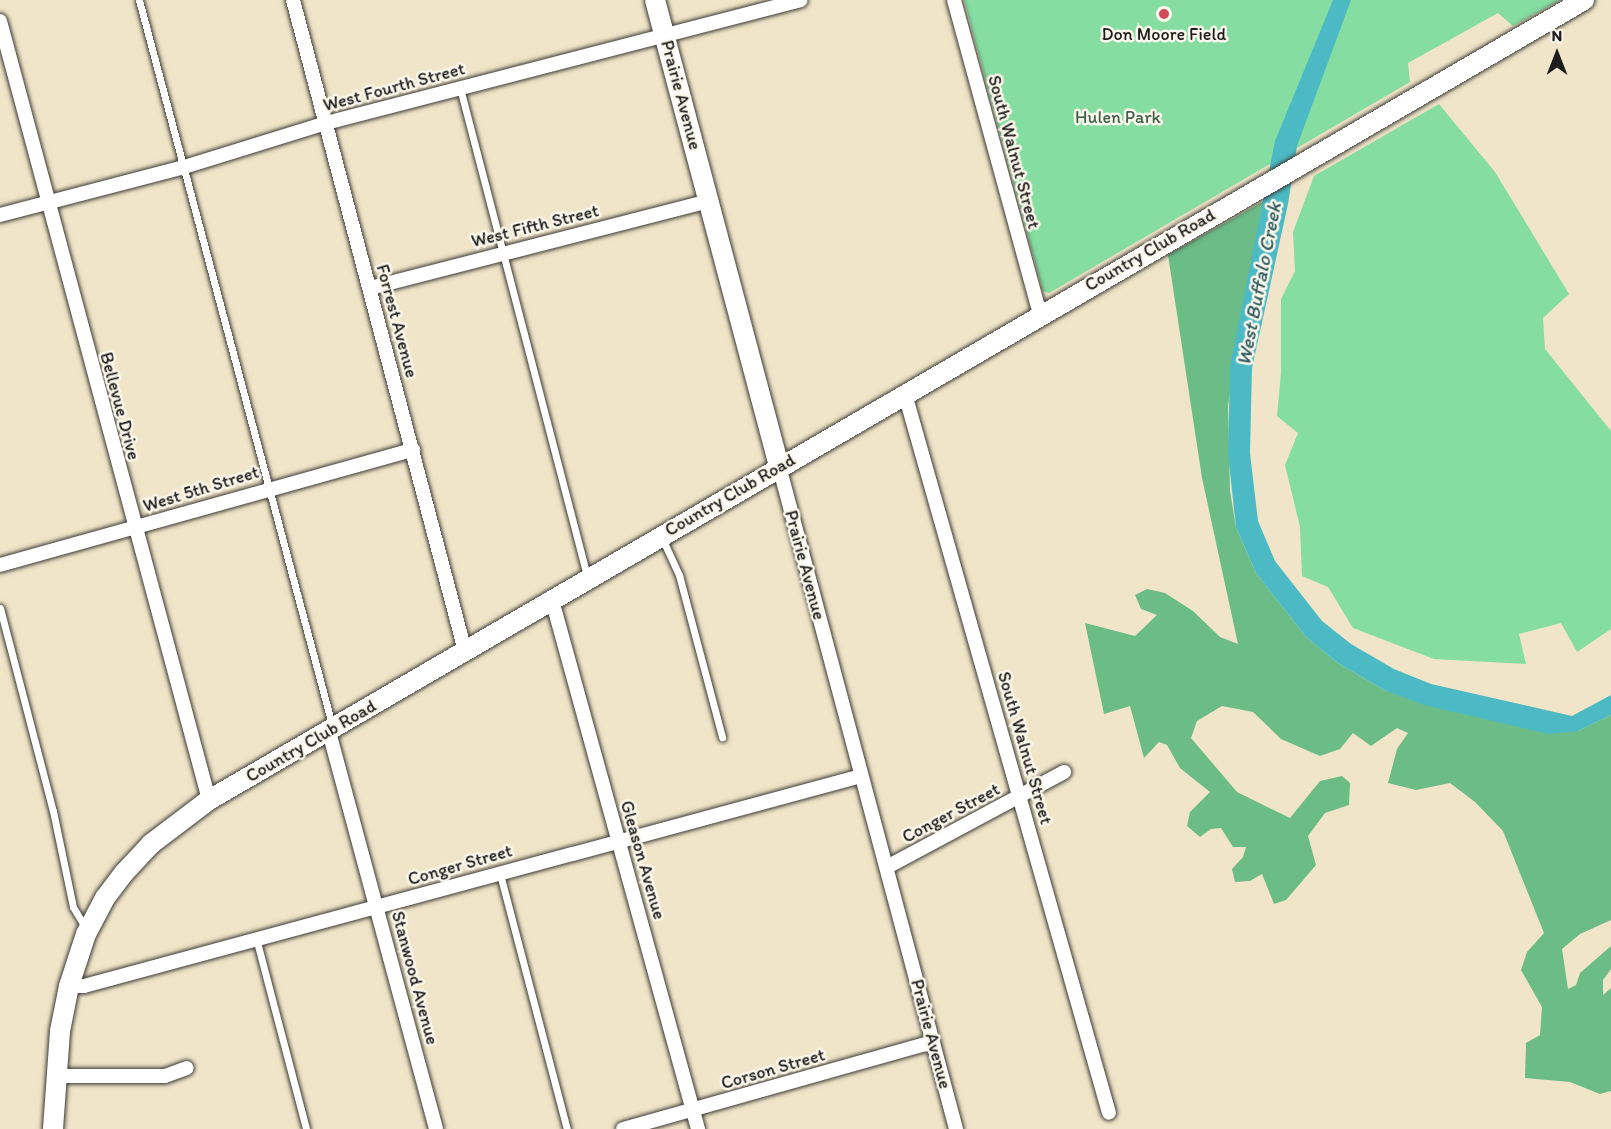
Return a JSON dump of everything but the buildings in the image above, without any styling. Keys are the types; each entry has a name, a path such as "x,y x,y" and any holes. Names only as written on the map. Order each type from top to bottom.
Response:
{"main road":[{"name":"Prairie Avenue","path":"655,0 779,466"},
{"name":"Country Club Road","path":"53,1129 55,1076 69,986 87,931 105,898 151,844 209,800 331,731 1040,314 1584,0"}],"street":[{"name":"Forrest Avenue","path":"293,0 465,651"},
{"name":"West Fourth Street","path":"0,215 184,167 326,123 800,0"},
{"name":"South Walnut Street","path":"954,0 1040,314"},
{"name":"Bellevue Drive","path":"0,21 209,800"},
{"name":"West Fifth Street","path":"370,288 710,201"},
{"name":"South Walnut Street","path":"904,394 1020,796 1108,1113"},
{"name":"West 5th Street","path":"0,565 269,487 412,450"},
{"name":"Prairie Avenue","path":"779,466 956,1129"},
{"name":"Gleason Avenue","path":"552,600 698,1129"},
{"name":"Stanwood Avenue","path":"331,731 436,1129"},
{"name":"Conger Street","path":"887,867 1064,772"},
{"name":"Conger Street","path":"69,986 84,986 377,907 500,871 619,842 861,776"},
{"name":"Corson Street","path":"623,1129 694,1111 933,1042"},
{"path":"55,1076 165,1076 187,1068"}],"lane":[{"path":"139,0 269,487 331,731"},
{"path":"460,88 587,579"},
{"path":"660,536 679,575 722,737"},
{"path":"0,608 58,834 73,907 87,931"},
{"path":"500,871 567,1129"},
{"path":"256,938 306,1129"}],"green space":[{"name":"Hulen Park","path":"964,0 1560,0 1513,26 1498,13 1408,63 1410,82 1049,293 1043,291"},
{"path":"1439,104 1495,172 1569,294 1543,318 1545,349 1611,431 1611,629 1577,652 1561,623 1519,634 1526,664 1434,659 1353,628 1328,587 1302,576 1300,527 1285,465 1298,433 1277,416 1281,373 1281,299 1295,271 1293,232 1314,176"},
{"path":"1266,200 1241,312 1228,406 1230,491 1236,527 1256,573 1306,637 1338,663 1384,690 1465,714 1578,731 1611,715 1611,920 1580,934 1562,949 1568,989 1576,985 1580,973 1611,946 1611,969 1603,980 1603,995 1611,988 1611,1091 1600,1094 1570,1082 1525,1078 1526,1043 1540,1035 1542,1007 1521,970 1527,952 1544,933 1503,831 1475,802 1450,783 1416,790 1388,783 1397,749 1408,733 1397,728 1371,746 1353,733 1340,749 1320,756 1281,739 1253,712 1222,706 1197,721 1191,738 1237,792 1290,818 1320,781 1342,776 1350,783 1349,805 1325,813 1308,836 1316,865 1286,900 1274,904 1262,874 1250,881 1235,882 1232,869 1243,857 1246,847 1233,847 1221,828 1211,829 1200,837 1187,826 1190,812 1210,792 1180,768 1167,745 1159,742 1144,758 1130,706 1104,714 1085,623 1135,636 1157,615 1141,609 1135,595 1147,589 1165,593 1193,611 1220,637 1238,644 1202,478 1168,255"}],"water":[{"name":"West Buffalo Creek","path":"1333,0 1351,0 1297,146 1288,204 1252,368 1250,453 1258,521 1275,561 1322,621 1351,644 1394,669 1431,684 1572,716 1611,695 1611,715 1578,731 1549,734 1424,705 1384,690 1338,663 1306,637 1256,573 1236,527 1228,454 1230,366 1275,141"}],"place":[{"name":"Don Moore Field","path":"1164,14"}]}
